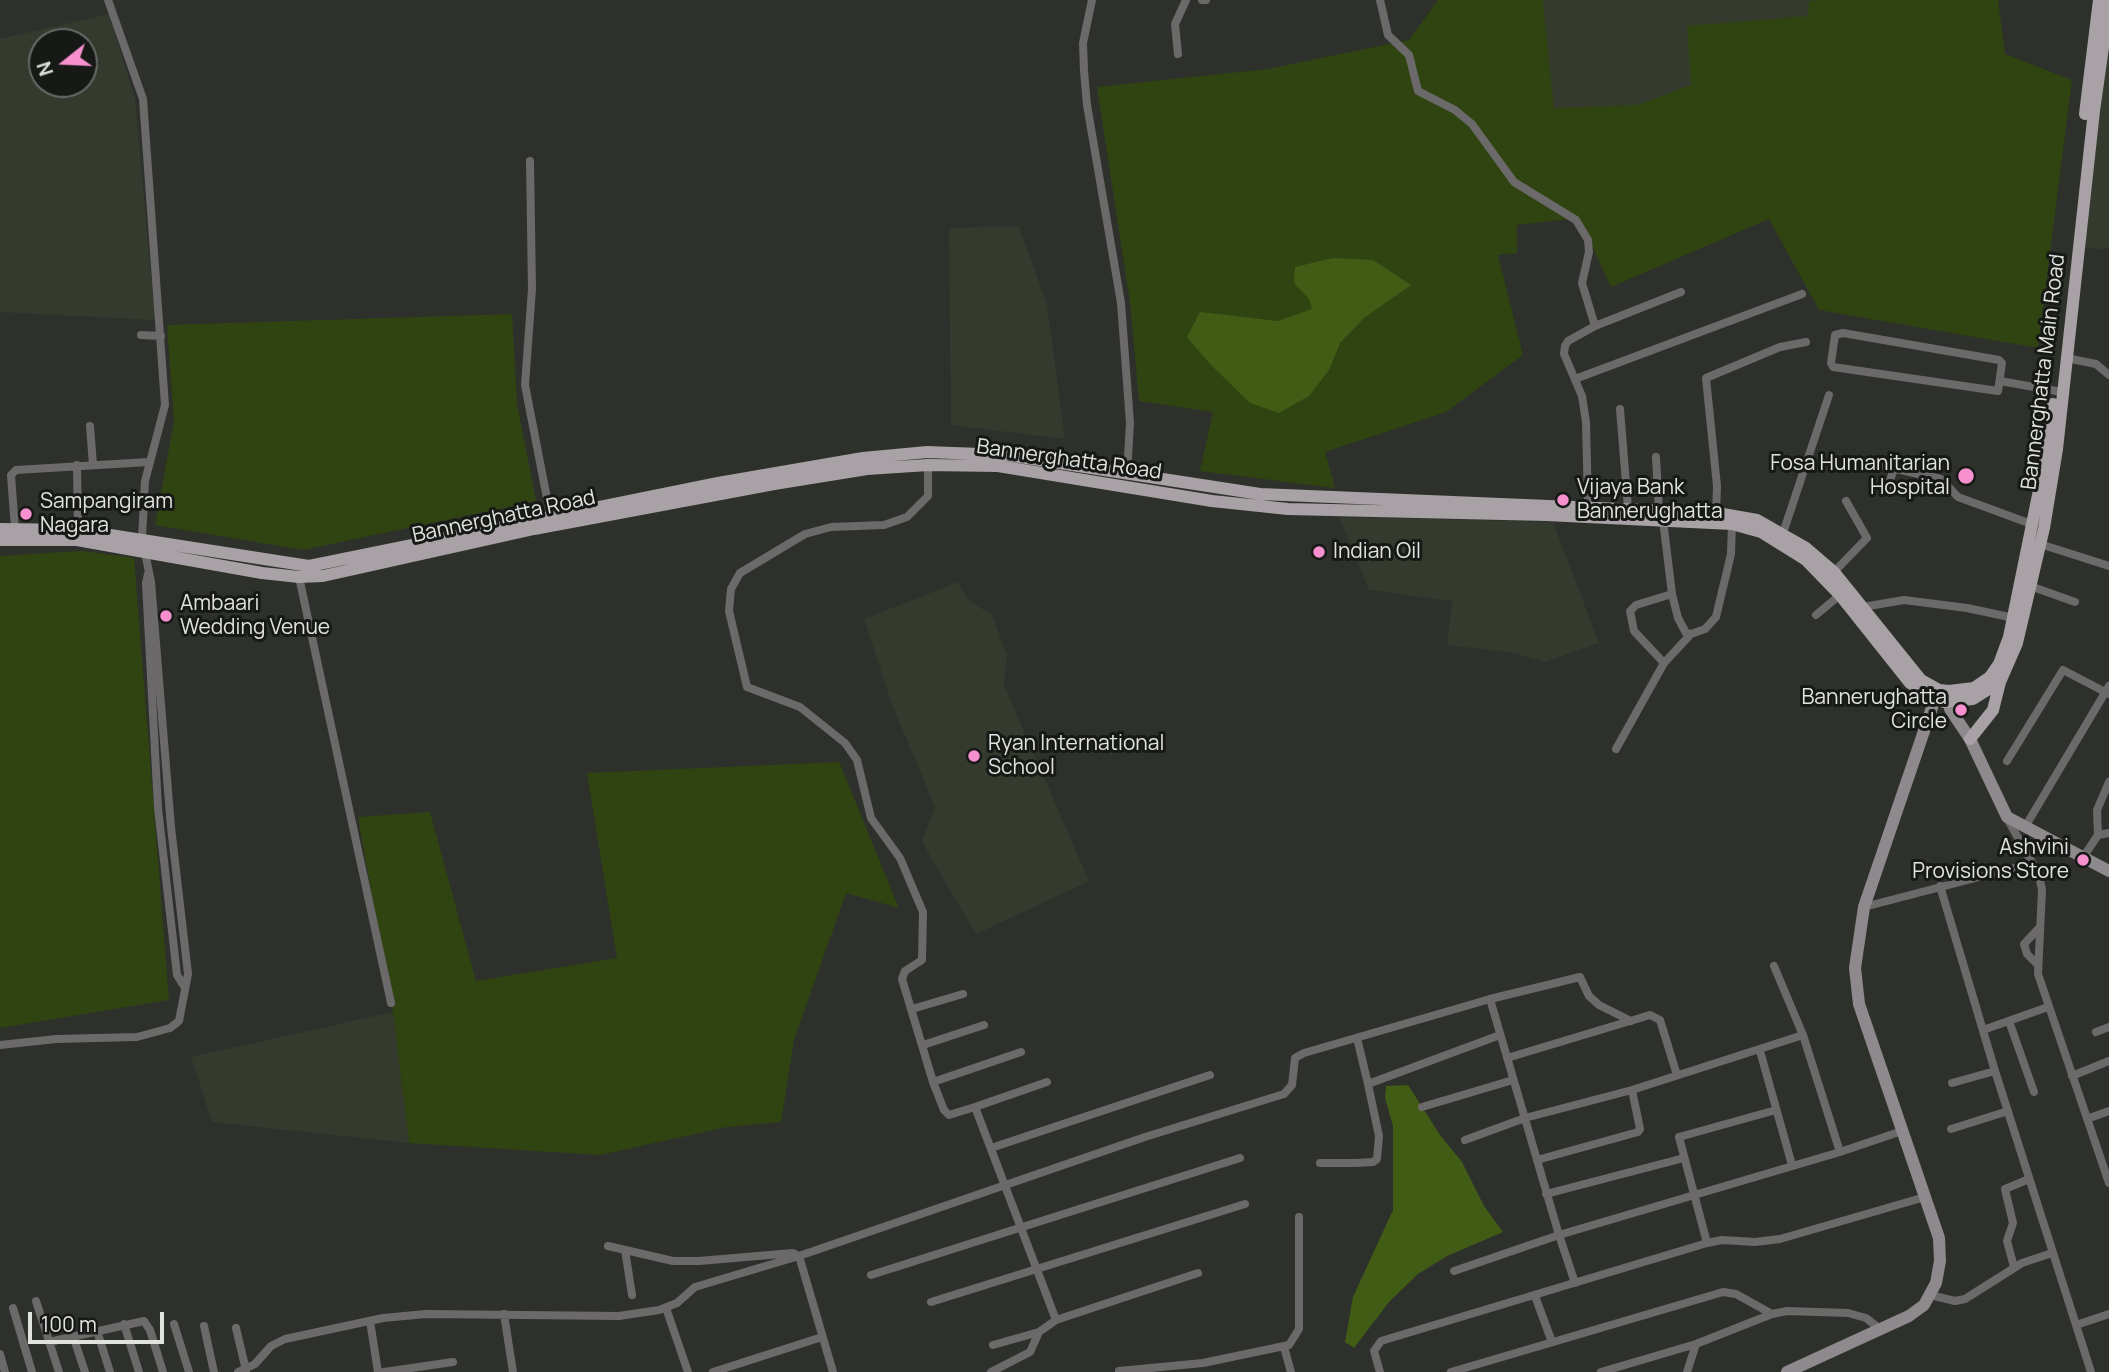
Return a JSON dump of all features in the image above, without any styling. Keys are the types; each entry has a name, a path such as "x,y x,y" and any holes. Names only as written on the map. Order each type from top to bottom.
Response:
{"main road":[{"name":"Bannerghatta Main Road","path":"1943,696 1973,688 1990,677 1999,664 2038,526 2058,391 2099,0"},
{"name":"Bannerghatta Main Road","path":"2058,391 2066,358 2109,5"},
{"name":"Bannerghatta Road","path":"0,529 77,540 143,544 309,566 852,460 927,452 1007,455 1259,494 1420,505 1757,520 1783,533 1834,572 1921,680 1943,696"},
{"name":"Bannerghatta Road","path":"0,540 20,532 78,530 299,578 343,572 551,520 867,469 928,464 998,466 1212,501 1288,509 1420,505 1588,506 1628,508 1661,515"},
{"name":"Bannerghatta Road","path":"1716,518 1761,533 1806,560 1840,595 1910,683 1943,696"},
{"name":"Bannerghatta Main Road","path":"1970,739 1993,710 2000,682 2017,643 2040,544 2038,526"},
{"path":"1943,696 1973,699 2000,682"},
{"path":"1943,696 1970,739 2007,817 2109,871"},
{"path":"1787,1372 1909,1316 1930,1295 1940,1261 1939,1238 1859,1004 1855,968 1864,906 1943,696"}],"street":[{"path":"0,1045 154,1033 179,1021 184,986 177,975 158,808 146,583 148,574 143,544 148,462 165,405 143,99 108,0"},
{"path":"1092,0 1083,43 1084,71 1087,105 1121,303 1130,423 1127,474"},
{"path":"1178,54 1175,24 1186,0"},
{"path":"1380,0 1388,35 1409,55 1418,91 1455,110 1472,124 1514,182 1576,220 1588,240 1589,252 1582,283 1595,326"},
{"path":"530,161 532,289 525,386 551,520"},
{"path":"1588,506 1588,439 1582,396 1564,354 1565,346 1568,341 1595,326 1681,292"},
{"path":"1576,379 1802,294"},
{"path":"1843,333 1999,360 2002,363 2000,380 1995,393 1833,367 1831,363 1835,335 1843,333"},
{"path":"141,335 161,336"},
{"path":"1716,518 1717,486 1706,378 1780,347 1807,342"},
{"path":"2066,358 2096,364 2109,374"},
{"path":"2000,380 2058,391"},
{"path":"1783,533 1829,395"},
{"path":"1620,409 1628,508"},
{"path":"90,426 93,465"},
{"path":"1656,457 1672,594 1678,618 1686,633 1690,634"},
{"path":"20,532 13,472 77,465 148,462"},
{"path":"928,464 928,496 907,517 884,525 831,527 810,531 748,566 735,580 729,600 731,624 747,687 800,707 845,743 857,760 871,818 900,858 923,912 922,960 902,975 933,1082 944,1110 949,1115 1047,1082"},
{"path":"77,465 78,530"},
{"path":"1878,465 1941,480 1958,496 2038,526"},
{"path":"1888,487 1894,468"},
{"path":"1834,572 1867,538 1846,501"},
{"path":"1616,748 1664,663 1690,634 1705,629 1716,617 1731,554 1732,524"},
{"path":"2040,544 2109,566"},
{"path":"299,578 391,1003"},
{"path":"2030,586 2075,602"},
{"path":"1664,663 1634,631 1630,611 1636,605 1672,594"},
{"path":"1816,615 1840,595"},
{"path":"1863,607 1904,600 1967,608 2014,618"},
{"path":"2007,761 2063,670 2108,691 2025,827"},
{"path":"2084,856 2098,835 2097,810 2109,782"},
{"path":"2007,817 2033,863 2042,890 2036,963 2048,1007 2109,1184"},
{"path":"2098,835 2109,833"},
{"path":"1864,906 2033,863"},
{"path":"1940,886 1995,1071 2091,1372"},
{"path":"2036,963 2027,954 2024,944 2040,927"},
{"path":"1774,966 1803,1035 1840,1152"},
{"path":"236,1328 242,1371 255,1364 271,1346 285,1339 370,1321 426,1314 619,1316 666,1308 695,1287 799,1256 1284,1094 1292,1085 1295,1058 1357,1038 1490,999 1580,977 1589,996 1599,1005 1631,1021"},
{"path":"912,1009 963,994"},
{"path":"1490,999 1546,1194 1575,1283"},
{"path":"1983,1030 2048,1007"},
{"path":"1507,1058 1650,1015 1660,1020 1677,1075"},
{"path":"2009,1021 2035,1092"},
{"path":"923,1045 984,1025"},
{"path":"2095,1032 2109,1027"},
{"path":"1368,1084 1500,1035"},
{"path":"1465,1140 1525,1118 1632,1090 1803,1035"},
{"path":"1320,1163 1373,1162 1377,1158 1379,1136 1357,1038"},
{"path":"1760,1051 1792,1165"},
{"path":"933,1082 1021,1052"},
{"path":"2072,1076 2109,1061"},
{"path":"1952,1083 1995,1071"},
{"path":"991,1148 1210,1075"},
{"path":"1422,1107 1513,1080"},
{"path":"1537,1160 1638,1132 1640,1129 1632,1090"},
{"path":"975,1107 1056,1320"},
{"path":"1707,1243 1678,1139 1681,1135 1776,1110"},
{"path":"1951,1129 2008,1111"},
{"path":"2087,1119 2109,1111"},
{"path":"1454,1271 1559,1235 1840,1152 1902,1131"},
{"path":"871,1275 1240,1158"},
{"path":"1546,1194 1684,1158"},
{"path":"2014,1268 2007,1241 2013,1223 2005,1189 2029,1179"},
{"path":"1380,1372 1374,1351 1381,1341 1707,1243 1722,1240 1768,1242 1925,1197"},
{"path":"930,1302 1245,1204"},
{"path":"1119,1371 1203,1363 1284,1347 1296,1337 1299,1329 1298,1217"},
{"path":"608,1246 650,1258 686,1261 789,1251 799,1256 832,1372"},
{"path":"625,1250 632,1295"},
{"path":"1930,1295 1955,1301 1965,1299 2014,1268 2052,1253"},
{"path":"993,1345 1039,1332 1056,1320 1198,1273"},
{"path":"1451,1372 1723,1292 1736,1294 1772,1314"},
{"path":"1535,1296 1552,1342"},
{"path":"36,1301 59,1372"},
{"path":"13,1308 32,1372"},
{"path":"666,1308 688,1372"},
{"path":"1601,1372 1696,1344 1772,1314 1808,1310 1849,1314 1866,1318 1880,1329"},
{"path":"504,1314 513,1372"},
{"path":"2076,1325 2109,1314"},
{"path":"370,1321 378,1372"},
{"path":"49,1342 124,1324 147,1322 163,1372"},
{"path":"124,1324 139,1372"},
{"path":"174,1324 188,1372"},
{"path":"204,1326 214,1372"},
{"path":"97,1331 110,1372"},
{"path":"991,1372 1030,1352 1039,1332"},
{"path":"73,1336 85,1372"},
{"path":"713,1372 822,1337"},
{"path":"1687,1372 1696,1344"},
{"path":"1284,1347 1292,1372"},
{"path":"0,1354 5,1372"},
{"path":"384,1372 436,1368 453,1362"}],"shaded area":[{"path":"1438,0 1543,0 1554,108 1637,105 1691,85 1687,26 1808,16 1809,1 1818,0 1998,0 2005,54 2072,80 2038,348 1819,310 1769,219 1611,287 1579,218 1517,225 1517,253 1498,255 1523,355 1446,412 1325,452 1335,488 1200,471 1213,412 1139,401 1130,302 1097,87 1268,69 1409,40"},
{"path":"1543,0 1818,0 1809,1 1808,16 1687,26 1692,85 1637,105 1554,108"},
{"path":"109,14 135,99 155,320 0,312 0,39 28,33 28,98 98,98 98,28 48,28"},
{"path":"2109,38 2109,248 2101,249 2083,247"},
{"path":"1019,226 1047,305 1065,439 951,425 949,228"},
{"path":"1333,258 1373,260 1411,285 1364,318 1340,343 1329,370 1309,396 1279,413 1250,403 1187,337 1200,312 1278,321 1312,309 1309,299 1294,283 1295,267"},
{"path":"512,314 517,404 536,501 303,550 155,525 174,421 167,325"},
{"path":"1339,517 1553,522 1599,643 1545,662 1514,653 1447,645 1452,601 1369,590"},
{"path":"82,551 134,558 169,1000 0,1028 0,556"},
{"name":"Ryan International School","path":"958,582 968,600 992,615 1007,655 1004,685 1089,881 976,934 922,842 935,807 892,704 864,619"},
{"path":"839,762 899,908 846,893 794,1040 781,1122 727,1127 600,1155 409,1143 393,1012 358,817 430,812 476,981 617,958 587,773"},
{"path":"393,1012 409,1143 212,1122 191,1057"},
{"path":"1408,1085 1440,1135 1462,1162 1484,1206 1503,1232 1447,1256 1418,1274 1389,1302 1354,1348 1345,1342 1353,1297 1393,1210 1393,1126 1385,1098 1386,1086"}],"place":[{"name":"Fosa Humanitarian Hospital","path":"1966,476"},
{"name":"Vijaya Bank Bannerughatta","path":"1563,500"},
{"name":"Sampangiram Nagara","path":"26,514"},
{"name":"Indian Oil","path":"1319,552"},
{"name":"Ambaari Wedding Venue","path":"166,616"},
{"name":"Bannerughatta Circle","path":"1961,710"},
{"name":"Ryan International School","path":"974,756"},
{"name":"Ashvini Provisions Store","path":"2083,860"}]}
